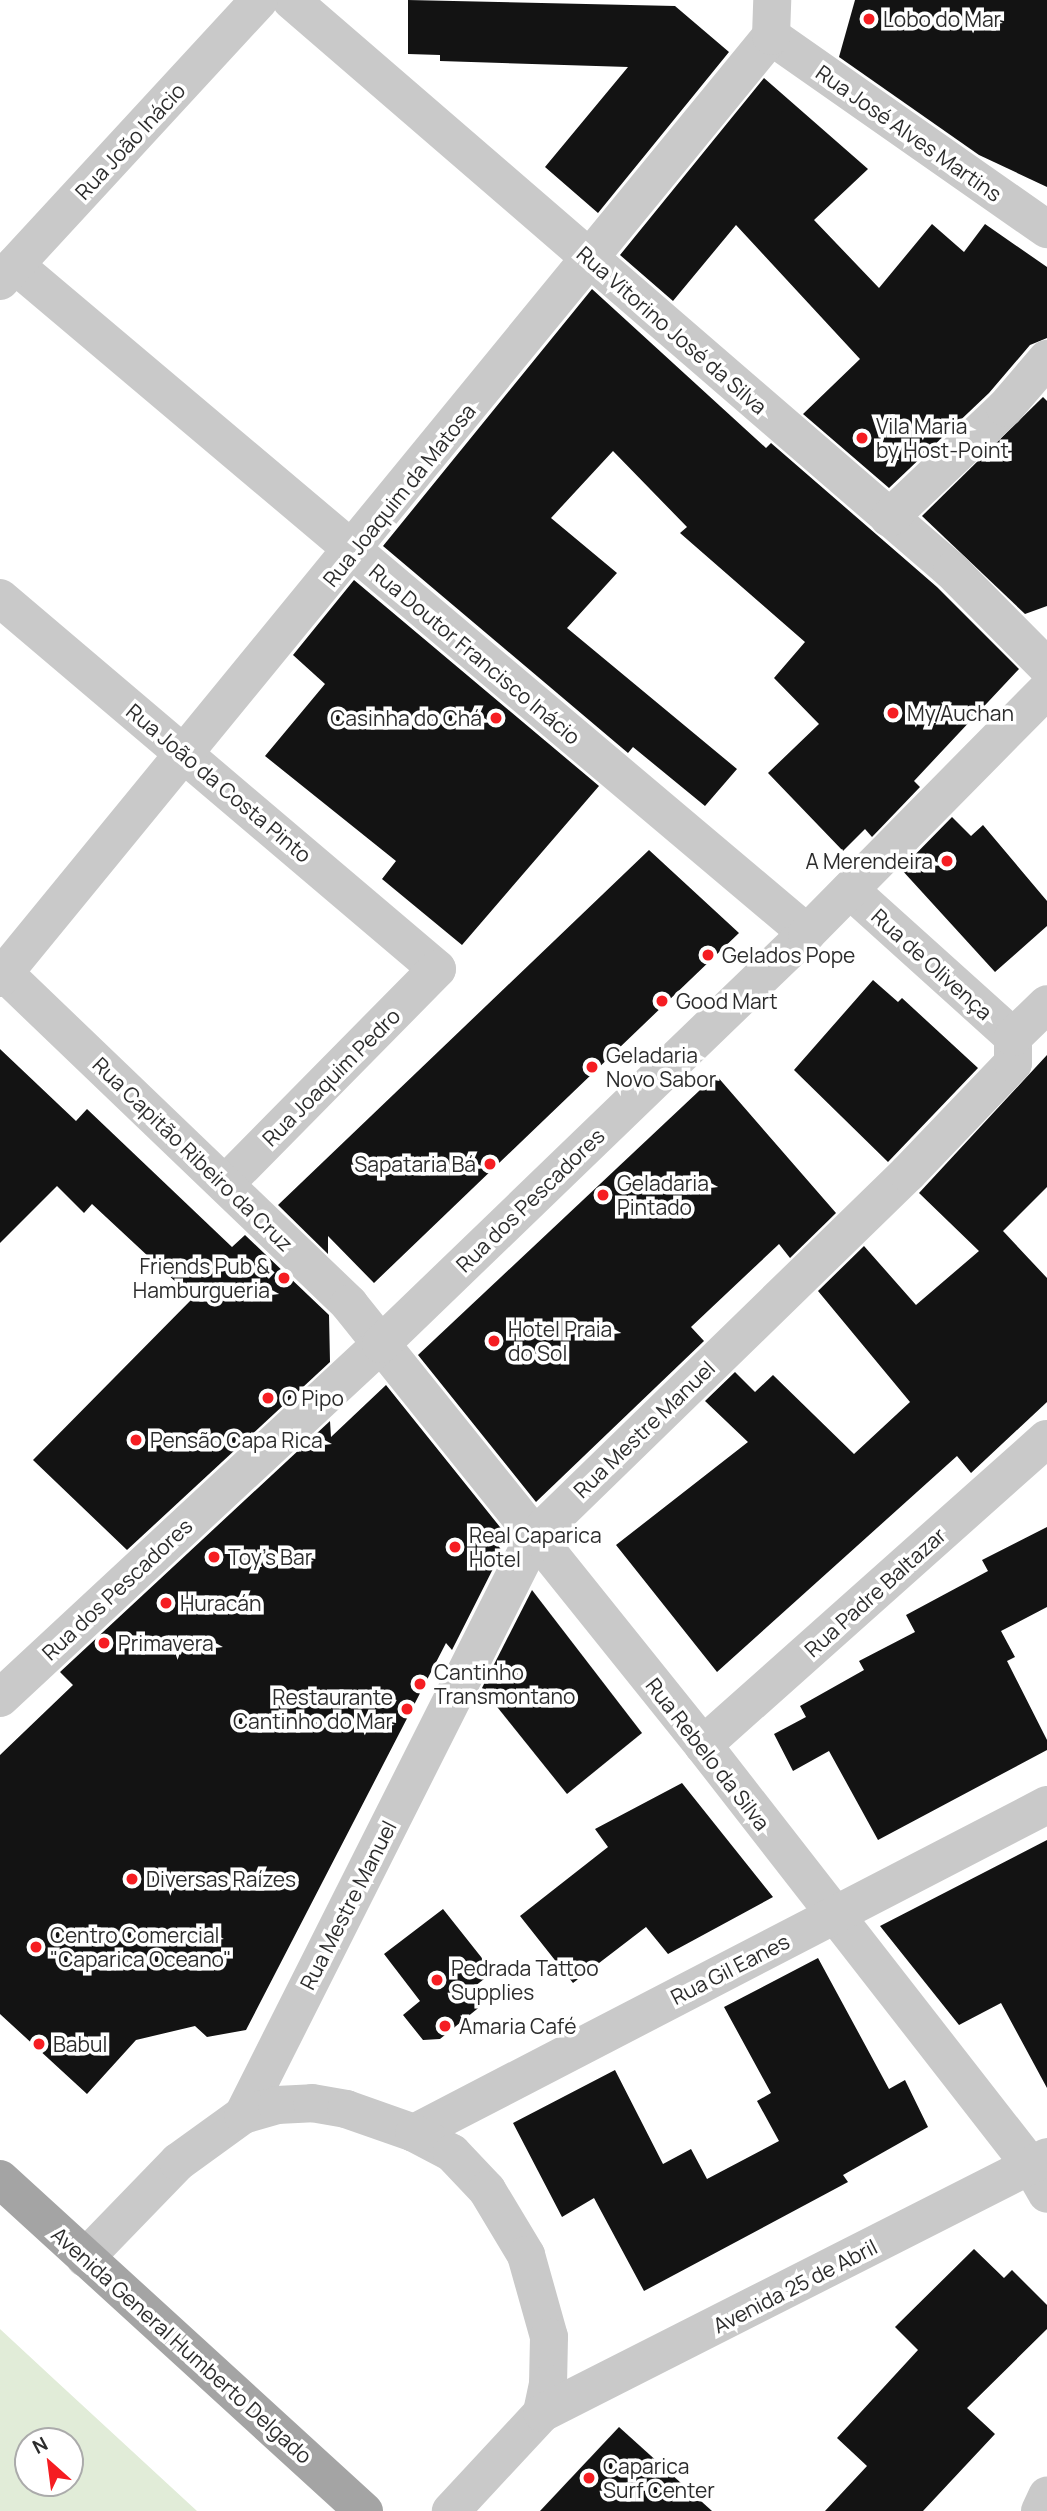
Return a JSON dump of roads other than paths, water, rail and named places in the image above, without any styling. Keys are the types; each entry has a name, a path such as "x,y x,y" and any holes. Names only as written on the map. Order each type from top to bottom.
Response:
{"main road":[{"name":"Avenida General Humberto Delgado","path":"0,2179 364,2511"}],"street":[{"name":"Rua João Inácio","path":"7,273 259,0"},
{"name":"Rua Vitorino José da Silva","path":"291,0 952,571 1047,667"},
{"name":"Rua Joaquim da Matosa","path":"1,973 186,755 590,260 772,18"},
{"name":"Rua José Alves Martins","path":"772,18 1047,229"},
{"name":"Rua Doutor Francisco Inácio","path":"7,273 353,552 807,933"},
{"path":"889,518 1005,408 1047,359"},
{"name":"Rua João da Costa Pinto","path":"0,598 437,969"},
{"name":"Rua dos Pescadores","path":"0,1698 381,1344 807,933 1047,690"},
{"name":"Rua de Olivença","path":"850,890 1013,1037"},
{"name":"Rua Joaquim Pedro","path":"225,1184 437,969"},
{"name":"Rua Capitão Ribeiro da Cruz","path":"1,973 349,1304 381,1344"},
{"path":"1013,1037 1047,1004"},
{"name":"Rua Mestre Manuel","path":"243,2115 534,1537 908,1173 1013,1063 1013,1037"},
{"name":"Rua Rebelo da Silva","path":"381,1344 1042,2173"},
{"name":"Rua Padre Baltazar","path":"703,1745 1047,1438"},
{"name":"Rua Gil Eanes","path":"414,2133 1047,1805"},
{"path":"85,2258 154,2183 243,2115 277,2105 312,2103 346,2109 414,2133 452,2153 487,2190 526,2255 549,2337 548,2384 542,2413 451,2511"},
{"name":"Avenida 25 de Abril","path":"542,2413 1042,2173"},
{"path":"549,2337 565,2358 588,2371 619,2375"},
{"path":"1040,2511 1047,2496"}],"place":[{"name":"Lobo do Mar","path":"869,19"},
{"name":"Vila Maria by Host-Point","path":"862,438"},
{"name":"My Auchan","path":"893,713"},
{"name":"Casinha do Chá","path":"496,718"},
{"name":"A Merendeira","path":"947,861"},
{"name":"Gelados Pope","path":"708,955"},
{"name":"Good Mart","path":"662,1001"},
{"name":"Geladaria Novo Sabor","path":"592,1067"},
{"name":"Sapataria Bá","path":"490,1164"},
{"name":"Geladaria Pintado","path":"603,1195"},
{"name":"Friends Pub & Hamburgueria","path":"284,1278"},
{"name":"Hotel Praia do Sol","path":"494,1341"},
{"name":"O Pipo","path":"268,1398"},
{"name":"Pensão Capa Rica","path":"136,1440"},
{"name":"Real Caparica Hotel","path":"455,1547"},
{"name":"Toy's Bar","path":"214,1557"},
{"name":"Huracán","path":"166,1603"},
{"name":"Primavera","path":"104,1643"},
{"name":"Cantinho Transmontano","path":"420,1684"},
{"name":"Restaurante Cantinho do Mar","path":"407,1709"},
{"name":"Diversas Raízes","path":"132,1879"},
{"name":"Centro Comercial \"Caparica Oceano\"","path":"36,1947"},
{"name":"Pedrada Tattoo Supplies","path":"437,1980"},
{"name":"Amaria Café","path":"445,2026"},
{"name":"Babul","path":"39,2044"},
{"name":"Caparica Surf Center","path":"589,2478"}]}
